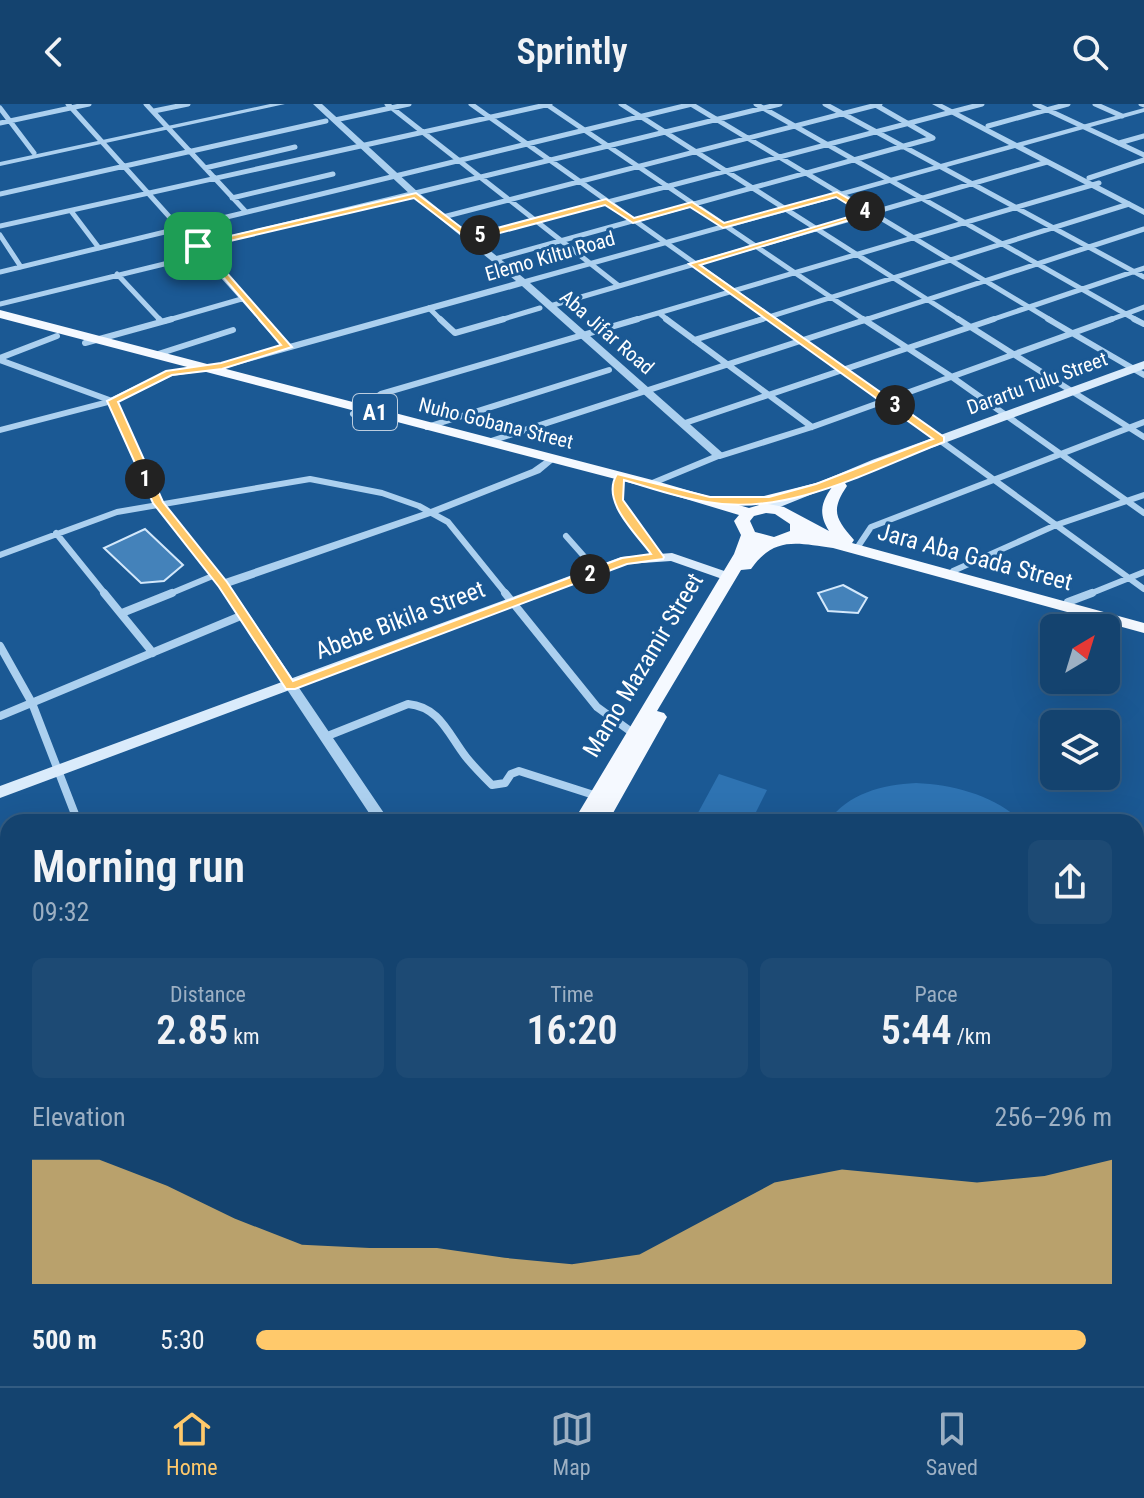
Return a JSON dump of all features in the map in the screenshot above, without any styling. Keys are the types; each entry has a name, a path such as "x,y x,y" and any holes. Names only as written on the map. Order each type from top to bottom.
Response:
{"main road":[{"name":"Nuho Gobana Street","path":"0,314 90,341 710,505"},
{"name":"Nuho Gobana Street","path":"0,320 57,336 155,355 193,368"},
{"name":"Darartu Tulu Street","path":"794,525 814,496 945,443 1142,371"},
{"name":"Nuho Gobana Street","path":"357,411 488,442 550,461"},
{"name":"Darartu Tulu Street","path":"765,508 945,443"},
{"name":"Nuho Gobana Street","path":"619,480 651,484 710,505 747,523 769,542"},
{"path":"710,505 770,500 820,486"},
{"path":"840,486 830,499 827,511 836,531 854,543"},
{"path":"710,505 734,527 746,556 787,544 826,541"},
{"path":"747,523 765,508 794,525 769,542"},
{"name":"Mamo Mazamir Street","path":"746,556 747,523"},
{"name":"Jara Aba Gada Street","path":"794,525 951,574 1144,622"},
{"name":"Jara Aba Gada Street","path":"794,525 826,541 1144,628"},
{"name":"Mamo Mazamir Street","path":"589,814 604,798 746,556 769,542"},
{"name":"Abebe Bikila Street","path":"0,792 626,560 659,557 699,565 728,584"},
{"name":"Mamo Mazamir Street","path":"600,814 604,798"}],"street":[{"path":"0,123 89,104"},
{"path":"146,104 246,212"},
{"path":"154,111 188,104"},
{"path":"0,162 264,104"},
{"path":"168,126 281,104"},
{"name":"Aba Jifar Road","path":"306,104 362,147 413,196 518,283 716,457"},
{"name":"Aba Jifar Road","path":"317,104 330,121"},
{"path":"0,194 409,104"},
{"path":"471,104 888,400 1144,589"},
{"path":"0,226 548,104 754,247 952,377 1144,513"},
{"path":"621,104 1144,437"},
{"path":"0,272 691,104 1028,308 1142,371"},
{"path":"756,104 1144,324"},
{"path":"198,246 780,104"},
{"path":"825,104 1144,277"},
{"path":"443,217 876,104 933,138 495,259"},
{"path":"936,104 988,126 1047,162 1144,209"},
{"path":"470,238 908,123 951,108 982,104"},
{"path":"1035,104 1144,158"},
{"path":"988,126 1068,104"},
{"path":"1095,104 1122,116"},
{"path":"69,106 287,347"},
{"path":"390,106 619,286"},
{"name":"Elemo Kiltu Road","path":"0,430 112,401 163,376 193,368 222,366 1084,127 1143,106"},
{"path":"0,108 34,153"},
{"path":"951,108 1144,209"},
{"path":"1118,143 1144,136"},
{"path":"0,162 100,141"},
{"path":"205,168 295,147"},
{"path":"357,411 381,394 1015,208 1093,182 1144,158"},
{"path":"429,308 455,333 1047,162"},
{"path":"232,198 333,174"},
{"name":"Aba Jifar Road","path":"413,196 470,238 518,283"},
{"path":"694,340 1129,204"},
{"path":"71,211 99,248"},
{"path":"488,442 1144,229"},
{"path":"0,235 21,267"},
{"path":"0,304 205,254"},
{"path":"685,423 1144,268"},
{"path":"117,274 161,321"},
{"path":"90,341 245,298"},
{"path":"651,484 716,457 812,427 1144,307"},
{"path":"659,313 812,427"},
{"path":"155,355 233,330"},
{"path":"0,359 57,336"},
{"name":"Aba Jifar Road","path":"579,337 609,370 685,423 716,457"},
{"path":"0,359 112,401 158,503 219,580 378,814"},
{"path":"427,427 609,370"},
{"path":"854,543 871,527 1144,422"},
{"path":"122,613 432,512 550,461"},
{"path":"0,555 117,512 310,479 335,480 432,512 454,529 597,707 639,737"},
{"path":"619,480 618,500 659,557"},
{"path":"951,574 1056,525 1144,495"},
{"path":"56,533 153,653"},
{"path":"566,536 597,571"},
{"path":"1068,602 1144,572"},
{"path":"0,716 243,615"},
{"path":"0,646 32,703 75,814"},
{"path":"325,737 408,704 419,704 430,708 453,733 463,754 492,785 505,783 511,774 519,771 604,798"}],"shaded area":[{"path":"719,774 767,790 755,814 697,814"},
{"path":"916,783 945,786 986,798 1012,814 834,814 856,797 891,786"}],"building":[{"path":"145,529 183,565 164,581 141,583 104,548"},
{"path":"843,585 867,598 858,613 828,611 818,593"}],"route":[{"path":"837,194 869,213 694,264 941,440 820,486 770,500 710,500 621,476 617,483 618,500 659,557 626,560 290,686 223,584 158,503 112,401 170,373 222,366 287,347 198,246 416,195 470,238 606,202 633,221 692,205 723,226 837,194"}]}
